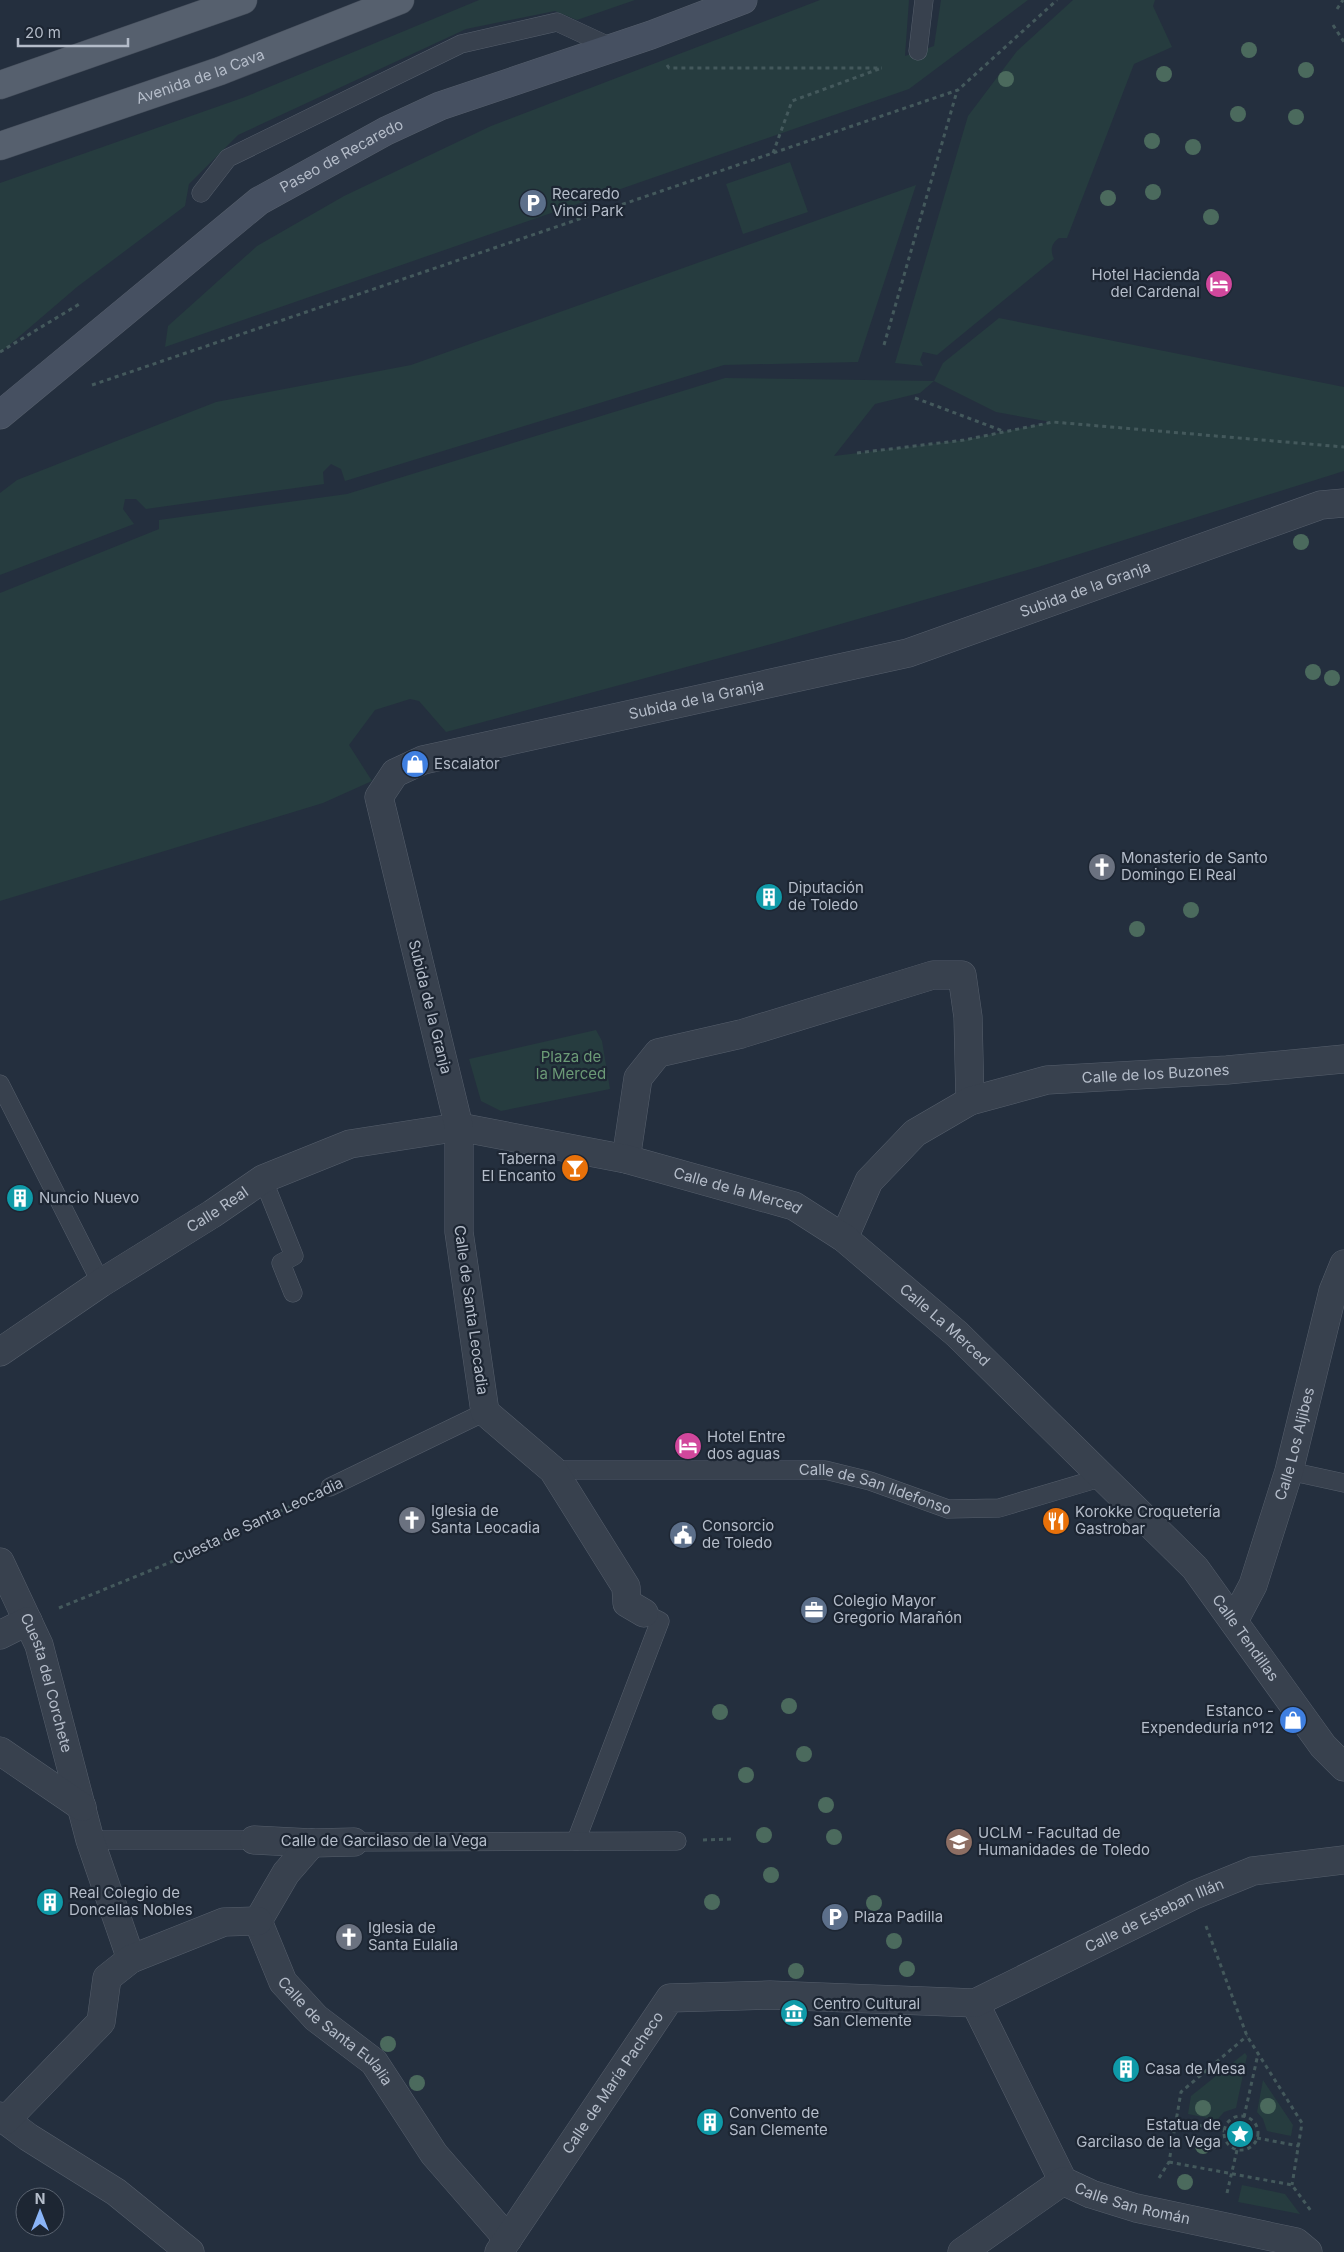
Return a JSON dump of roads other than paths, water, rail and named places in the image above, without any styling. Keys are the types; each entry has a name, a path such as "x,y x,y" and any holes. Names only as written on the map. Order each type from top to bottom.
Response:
{"main road":[{"path":"0,85 243,0"},
{"name":"Avenida de la Cava","path":"0,146 220,71 400,0"}],"street":[{"name":"Paseo de Recaredo","path":"0,415 259,201 386,131 440,106 651,35 743,0"},
{"name":"Subida de la Granja","path":"459,1127 379,797 395,773 423,760 908,653 1321,506 1344,503"},
{"path":"459,1127 626,1159 638,1078 658,1053 741,1034 933,975 962,975 968,1018 970,1102"},
{"name":"Calle de los Buzones","path":"844,1238 869,1180 916,1133 970,1102 1047,1080 1227,1070 1344,1058"},
{"name":"Calle Real","path":"0,1352 101,1283 212,1214 263,1179 350,1144 459,1127"},
{"name":"Calle de Santa Leocadia","path":"459,1127 459,1232 492,1419"},
{"name":"Calle de la Merced","path":"626,1159 794,1206 844,1238"},
{"name":"Calle La Merced","path":"844,1238 957,1334 1042,1420 1103,1477"},
{"name":"Calle Los Aljibes","path":"1234,1621 1253,1585 1289,1470 1333,1291 1344,1264"},
{"path":"492,1419 553,1470 626,1587 627,1603 644,1613"},
{"name":"Calle Tendillas","path":"1103,1477 1195,1568 1323,1746 1344,1767"},
{"name":"Cuesta del Corchete","path":"0,1562 39,1645 90,1840 131,1959"},
{"path":"0,1635 28,1621"},
{"path":"0,1751 82,1807"},
{"name":"Calle de Garcilaso de la Vega","path":"254,1840 312,1843 354,1842"},
{"path":"190,2252 116,2192 3,2118 101,2022 106,1978 131,1959 224,1922 258,1921 286,1873 312,1843"},
{"name":"Calle de Esteban Illán","path":"975,2003 1194,1895 1253,1871 1344,1860"},
{"name":"Calle de Santa Eulalia","path":"258,1921 283,1982 316,2018 374,2062 434,2154 503,2245"},
{"name":"Calle de María Pacheco","path":"503,2245 670,1998 770,1995 975,2003"},
{"name":"Calle San Román","path":"975,2003 1063,2181 1091,2194 1136,2208 1296,2242 1308,2252"},
{"path":"964,2251 1063,2181"}],"lane":[{"path":"918,51 924,0"},
{"path":"201,193 228,158 461,44 557,22 611,47"},
{"path":"0,1084 101,1283"},
{"path":"263,1179 294,1256 281,1263 293,1293"},
{"name":"Cuesta de Santa Leocadia","path":"330,1487 492,1419"},
{"name":"Calle de San Ildefonso","path":"553,1470 825,1470 870,1481 948,1509 999,1508 1103,1477"},
{"path":"1289,1470 1344,1483"},
{"path":"576,1842 660,1621 644,1613"},
{"name":"Calle de Garcilaso de la Vega","path":"90,1840 254,1840"},
{"name":"Calle de Garcilaso de la Vega","path":"354,1842 677,1841"}],"place":[{"name":"Recaredo Vinci Park","path":"533,203"},
{"name":"Hotel Hacienda del Cardenal","path":"1219,284"},
{"name":"Escalator","path":"415,764"},
{"name":"Monasterio de Santo Domingo El Real","path":"1102,867"},
{"name":"Diputación de Toledo","path":"769,897"},
{"name":"Taberna El Encanto","path":"575,1168"},
{"name":"Nuncio Nuevo","path":"20,1198"},
{"name":"Hotel Entre dos aguas","path":"688,1446"},
{"name":"Iglesia de Santa Leocadia","path":"412,1520"},
{"name":"Korokke Croquetería Gastrobar","path":"1056,1521"},
{"name":"Consorcio de Toledo","path":"683,1535"},
{"name":"Colegio Mayor Gregorio Marañón","path":"814,1610"},
{"name":"Estanco - Expendeduría nº12","path":"1293,1720"},
{"name":"UCLM - Facultad de Humanidades de Toledo","path":"959,1842"},
{"name":"Real Colegio de Doncellas Nobles","path":"50,1902"},
{"name":"Plaza Padilla","path":"835,1917"},
{"name":"Iglesia de Santa Eulalia","path":"349,1937"},
{"name":"Centro Cultural San Clemente","path":"794,2013"},
{"name":"Casa de Mesa","path":"1126,2069"},
{"name":"Convento de San Clemente","path":"710,2122"},
{"name":"Estatua de Garcilaso de la Vega","path":"1240,2134"}],"park label":[{"name":"Plaza de la Merced","path":"571,1066"}]}
